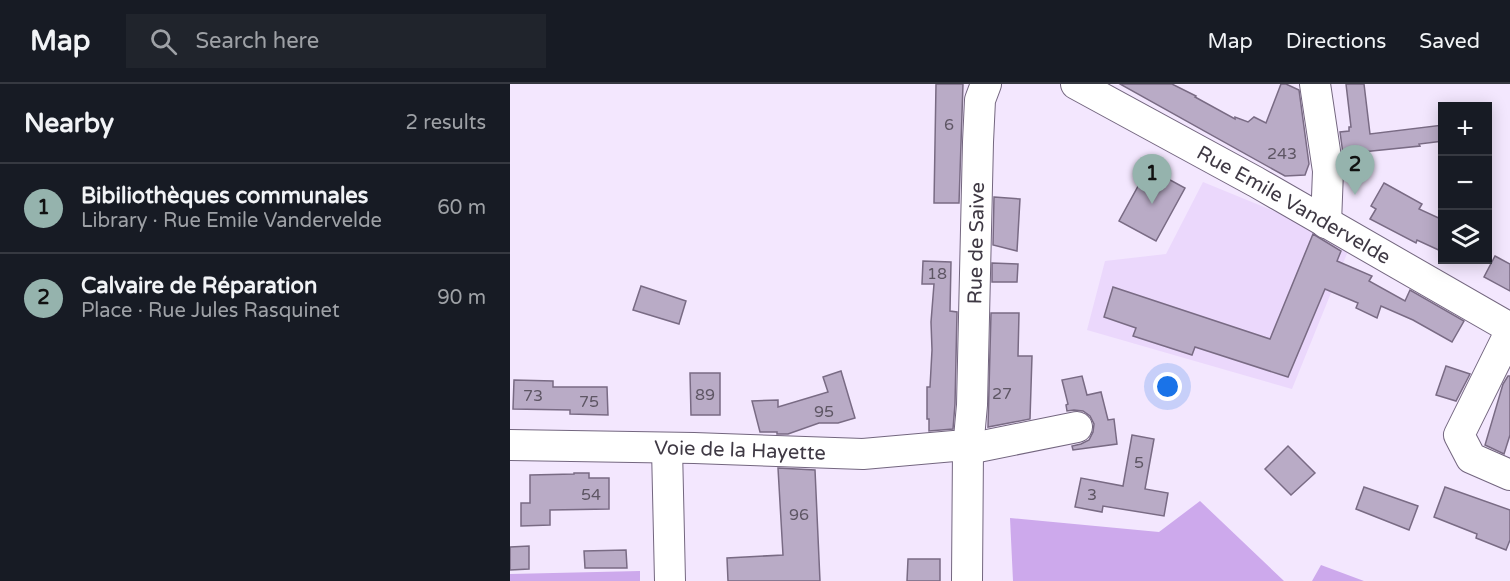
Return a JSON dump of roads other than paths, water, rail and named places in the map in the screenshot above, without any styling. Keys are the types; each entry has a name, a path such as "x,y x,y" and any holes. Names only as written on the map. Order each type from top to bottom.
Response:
{"street":[{"name":"Rue de Saive","path":"967,581 968,448 972,405 980,100 986,84"},
{"name":"Rue Emile Vandervelde","path":"1076,84 1256,183 1510,330"},
{"path":"1315,84 1328,171 1326,223"},
{"path":"1510,330 1460,435 1471,458 1510,475"},
{"name":"Voie de la Hayette","path":"510,445 863,454 954,446 968,448 1077,427"},
{"path":"667,448 670,581"}],"place":[{"name":"Calvaire de Réparation","path":"1355,195"},
{"name":"Bibiliothèques communales","path":"1152,204"}]}
